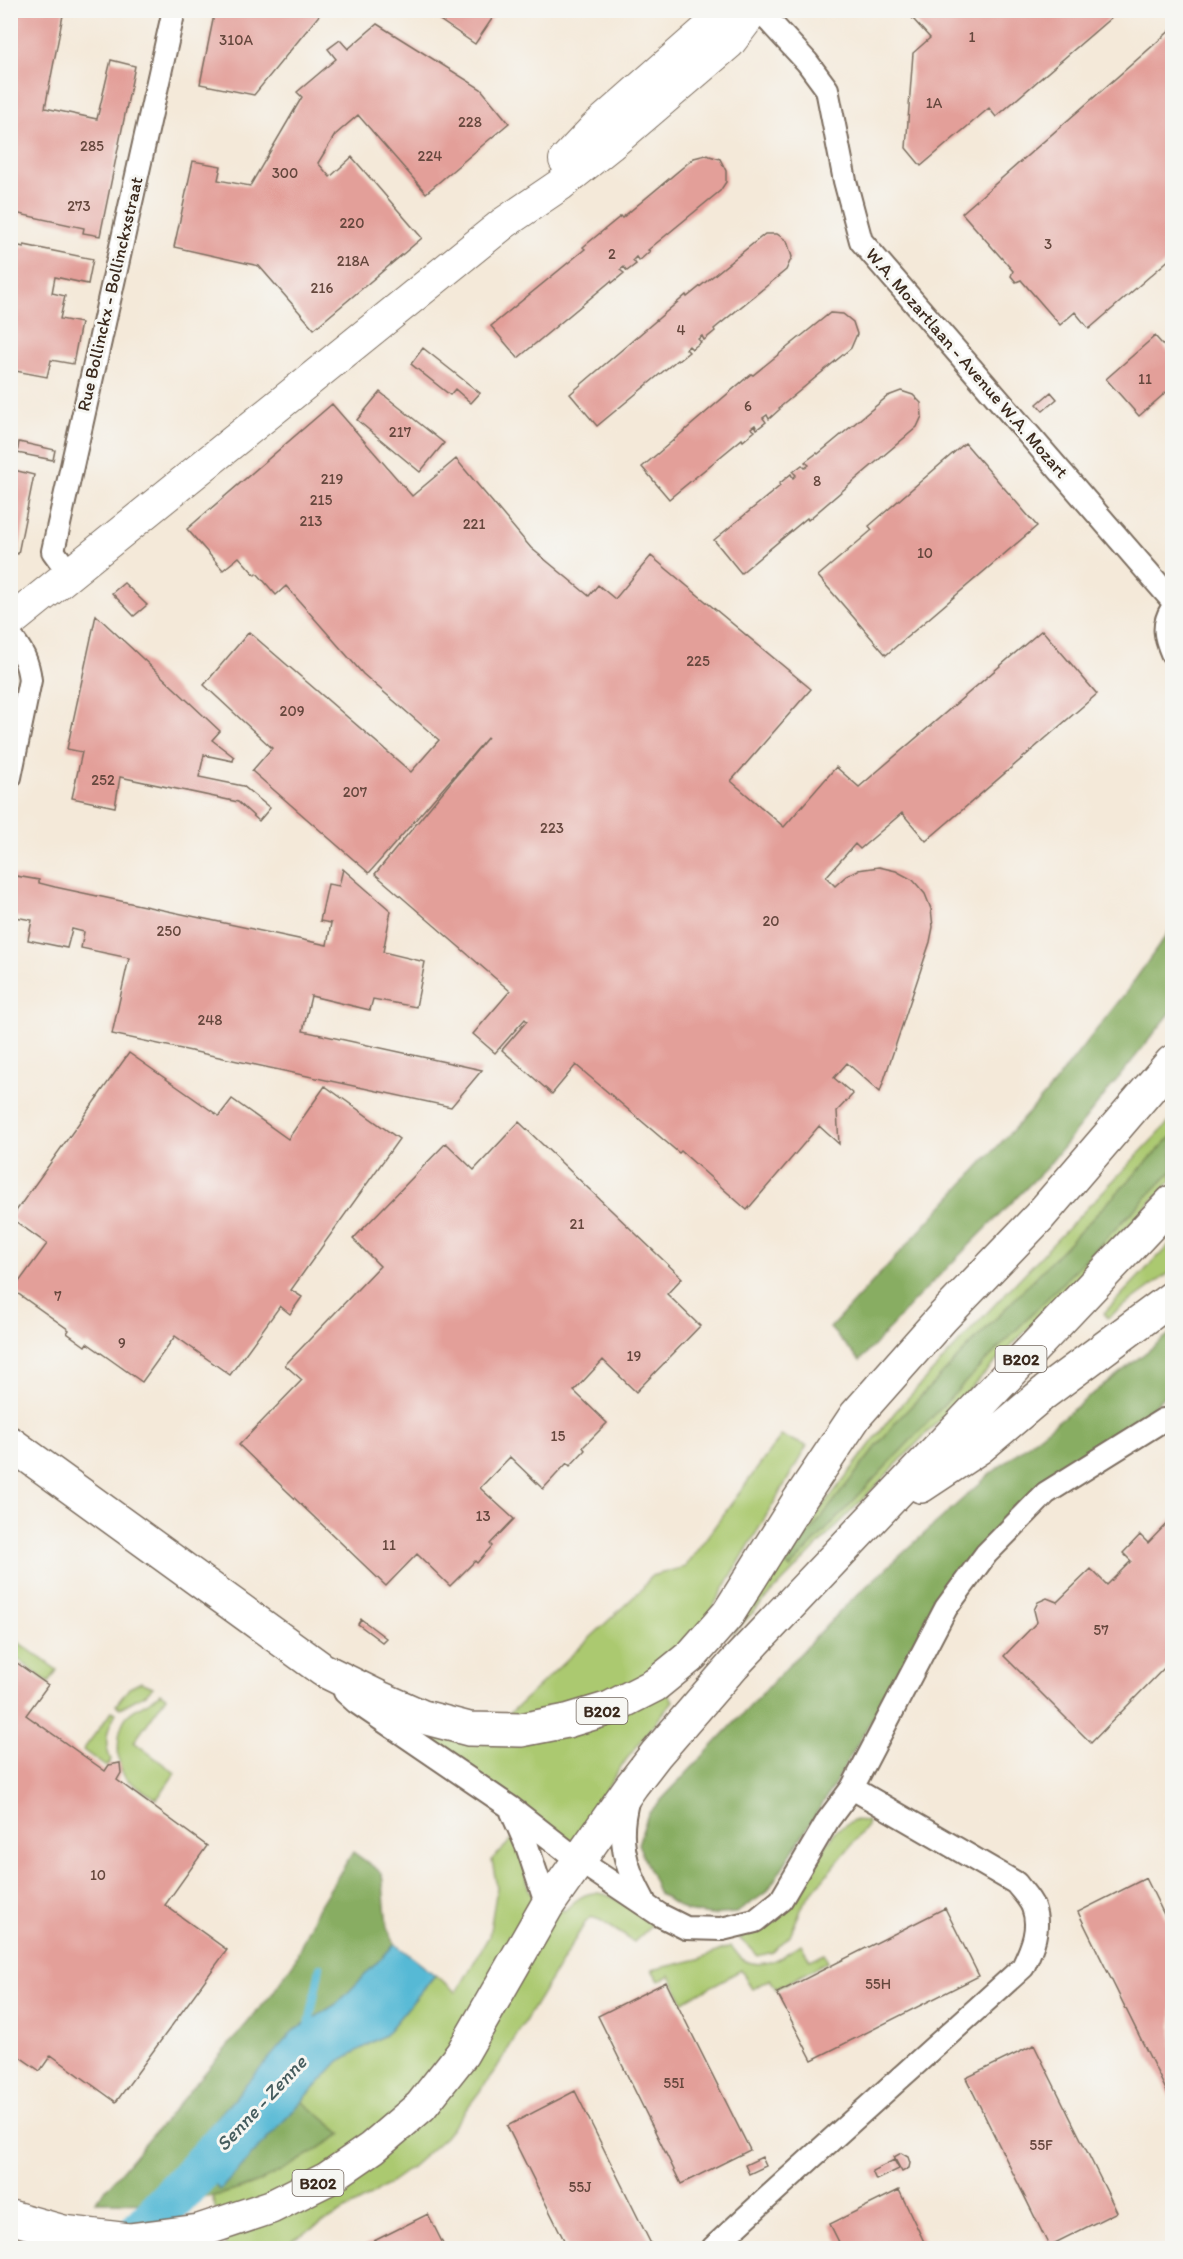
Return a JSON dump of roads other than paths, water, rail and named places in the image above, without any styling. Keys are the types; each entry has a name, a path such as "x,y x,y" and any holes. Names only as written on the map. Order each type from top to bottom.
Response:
{"highway":[{"name":"B202","path":"323,1670 423,1717 469,1729 521,1730 567,1721 610,1708 655,1686 692,1655 728,1614 856,1415 942,1318 1039,1217 1173,1062"},
{"name":"B202","path":"1039,1217 1173,1095"},
{"name":"B202","path":"10,2217 69,2240 200,2240 327,2179 372,2148 421,2106 462,2054 547,1906 632,1785 734,1664 873,1519 1039,1340 1173,1202"},
{"name":"B202","path":"873,1519 980,1447 1044,1393 1173,1298"},
{"path":"10,1443 323,1670"}],"street":[{"name":"Rue Bollinckx - Bollinckxstraat","path":"69,573 53,551 174,10"},
{"path":"504,223 595,129 712,25 748,10"},
{"path":"10,622 504,223 560,185 610,145 729,43 754,10"},
{"name":"W.A. Mozartlaan - Avenue W.A. Mozart","path":"759,10 807,62 827,89 845,181 861,241 1173,600"},
{"path":"1173,609 1166,619 1165,637 1173,653"},
{"path":"10,636 23,651 29,664 30,680 10,777"},
{"path":"323,1670 356,1702 510,1808 578,1860 646,1905 686,1928 723,1929 755,1922 782,1900 828,1820 852,1788 946,1608 986,1554 1046,1493 1163,1420"},
{"path":"632,1785 622,1818 622,1845 630,1876 646,1905"},
{"path":"713,2248 815,2153 900,2080 1023,1967 1033,1945 1036,1925 1033,1906 1016,1883 852,1788"},
{"path":"510,1808 527,1846 547,1906"}],"water":[{"path":"395,1944 435,1975 385,2035 339,2061 220,2190 184,2156 293,2031 338,2003"}],"waterway":[{"path":"308,2030 320,1967"},
{"name":"Senne - Zenne","path":"126,2248 241,2125"}]}
